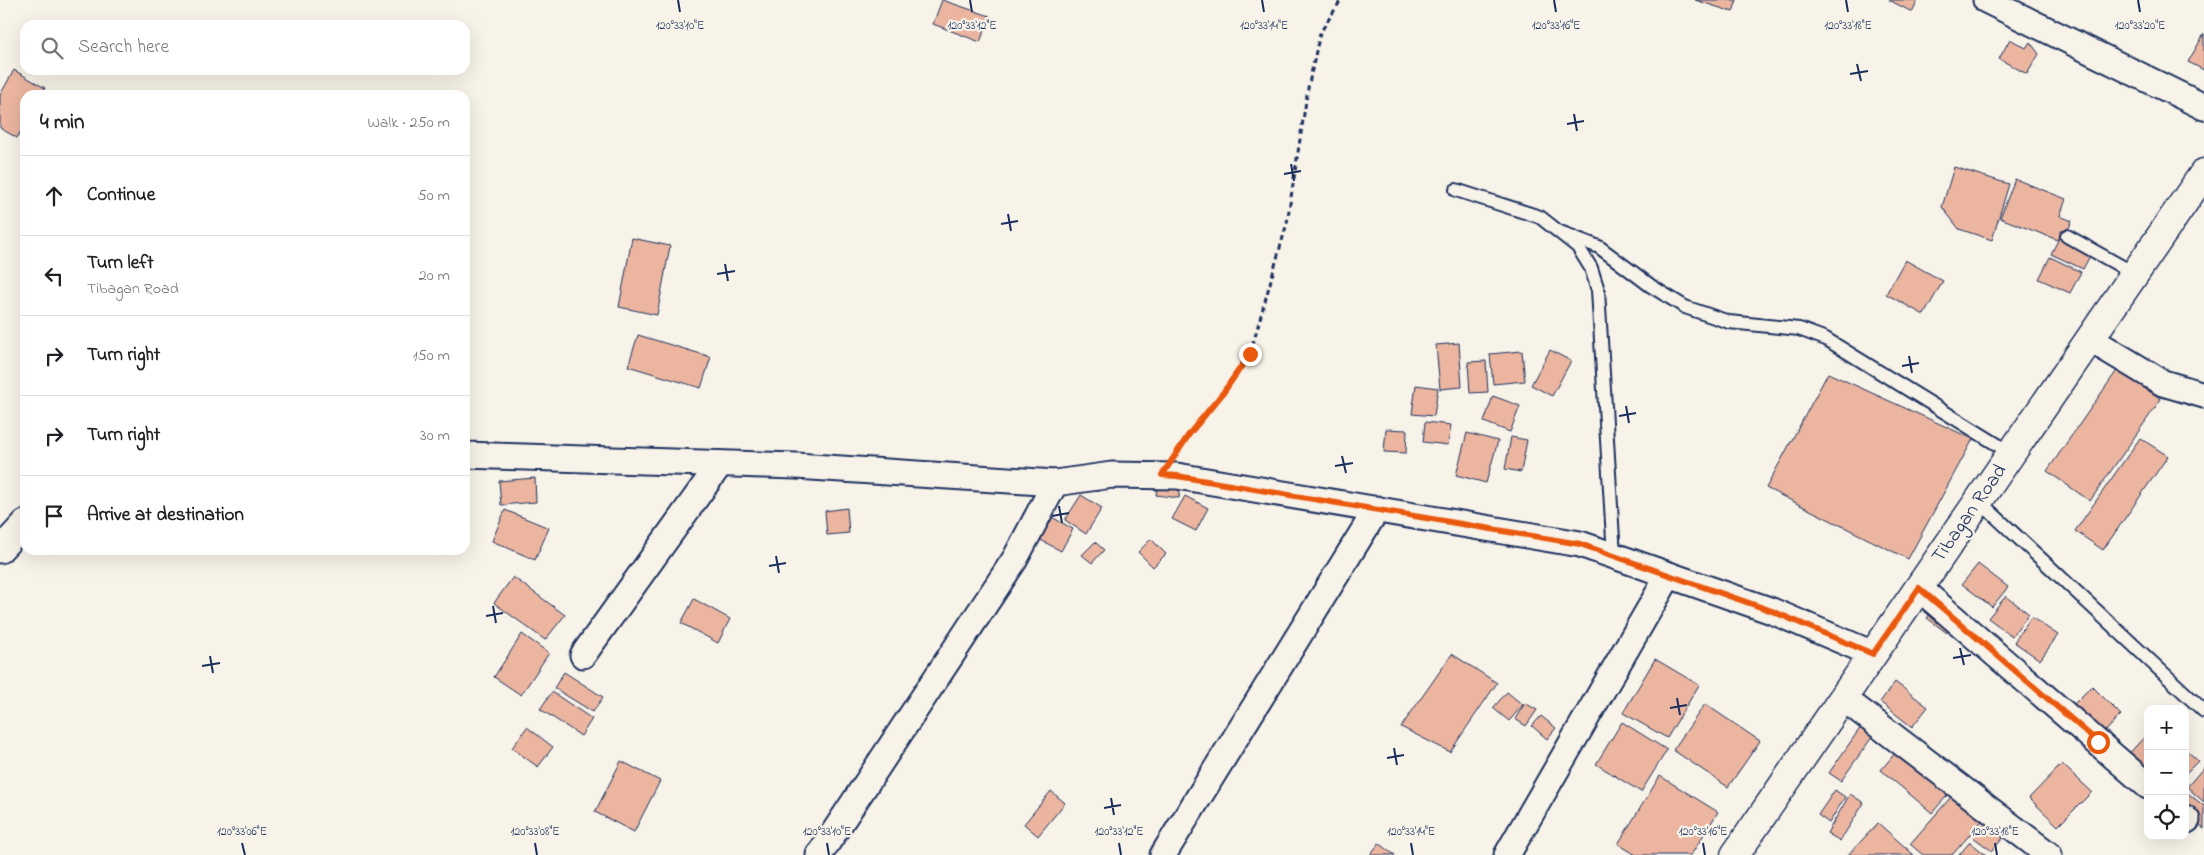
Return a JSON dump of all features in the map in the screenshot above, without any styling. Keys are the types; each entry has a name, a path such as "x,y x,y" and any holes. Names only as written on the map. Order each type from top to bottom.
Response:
{"main road":[{"name":"Tibagan Road","path":"1735,855 2204,173"}],"street":[{"path":"1986,0 2204,107"},
{"path":"2090,338 2163,383 2204,395"},
{"path":"470,455 806,467 1055,483 1112,475 1177,476 1580,544 1772,611 1873,654"},
{"path":"583,655 720,464"},
{"path":"819,855 1015,559 1055,483"},
{"path":"1163,855 1377,509"},
{"path":"0,550 20,528"},
{"path":"1507,855 1669,575"},
{"path":"1919,588 2144,783"},
{"path":"1843,698 2050,855"}],"lane":[{"path":"1456,190 1540,217 1578,247 1591,268 1598,290 1614,556"},
{"path":"1560,232 1599,247 1651,286 1685,307 1730,322 1799,329 1826,339 2011,453"},
{"path":"2067,236 2135,274"},
{"path":"1979,501 2204,711"}],"path":[{"path":"1162,475 1190,433 1223,393 1250,354 1287,223 1308,88 1320,32 1341,0"}],"building":[{"path":"942,0 990,16 980,42 933,24"},
{"path":"1695,0 1737,0 1733,12"},
{"path":"1889,0 1918,0 1912,12"},
{"path":"2204,34 2204,70 2188,62"},
{"path":"2010,39 2026,48 2030,42 2039,54 2027,74 1999,59"},
{"path":"14,70 45,88 44,90 20,90 20,132 17,138 0,128 0,95"},
{"path":"1954,167 2009,184 1992,240 1959,229 1942,207"},
{"path":"2015,179 2066,199 2060,216 2072,221 2063,242 2000,218"},
{"path":"2060,236 2092,252 2083,269 2051,254"},
{"path":"632,238 670,246 657,315 619,307"},
{"path":"2050,257 2081,272 2070,293 2039,279"},
{"path":"1905,260 1943,281 1924,315 1886,294"},
{"path":"638,335 711,357 701,388 628,366"},
{"path":"1459,343 1462,387 1440,389 1436,345"},
{"path":"1550,350 1571,361 1552,396 1531,385"},
{"path":"1522,351 1525,381 1493,384 1490,354"},
{"path":"1486,361 1488,392 1470,393 1468,362"},
{"path":"2118,369 2161,399 2090,501 2047,471"},
{"path":"1828,373 1973,439 1908,559 1766,488"},
{"path":"1416,385 1438,388 1434,416 1412,414"},
{"path":"1493,396 1520,406 1510,432 1484,422"},
{"path":"1425,422 1451,425 1448,445 1423,442"},
{"path":"1386,429 1407,430 1406,453 1384,452"},
{"path":"1467,433 1498,441 1486,483 1456,475"},
{"path":"1511,437 1527,440 1521,472 1505,469"},
{"path":"2140,438 2168,456 2103,550 2075,531"},
{"path":"535,478 536,502 501,505 499,481"},
{"path":"1159,478 1181,481 1179,498 1156,495"},
{"path":"1081,495 1102,508 1086,534 1065,520"},
{"path":"1185,496 1208,508 1196,531 1172,519"},
{"path":"847,508 849,533 827,535 825,511"},
{"path":"505,510 549,528 535,560 492,541"},
{"path":"1050,516 1073,529 1061,551 1039,539"},
{"path":"1151,539 1166,554 1153,567 1138,552"},
{"path":"1095,542 1104,550 1092,563 1082,555"},
{"path":"1978,564 2008,587 1992,607 1962,584"},
{"path":"513,577 565,615 545,640 494,603"},
{"path":"2006,596 2029,614 2012,636 1988,618"},
{"path":"694,599 730,619 718,643 681,623"},
{"path":"1935,608 1955,623 1947,633 1927,618"},
{"path":"2031,617 2058,635 2040,660 2014,642"},
{"path":"522,634 549,653 521,695 494,677"},
{"path":"1452,654 1497,683 1450,752 1401,727"},
{"path":"1655,659 1699,685 1667,738 1623,713"},
{"path":"564,672 603,697 593,712 554,688"},
{"path":"1895,682 1928,707 1912,727 1880,702"},
{"path":"2092,686 2121,715 2101,736 2071,707"},
{"path":"552,692 592,719 581,736 540,709"},
{"path":"1507,692 1523,705 1509,721 1493,708"},
{"path":"1525,703 1537,710 1526,726 1515,719"},
{"path":"1705,704 1760,741 1728,787 1673,750"},
{"path":"1541,716 1556,728 1547,739 1532,726"},
{"path":"1865,721 1877,730 1841,781 1829,773"},
{"path":"1622,722 1667,750 1641,792 1596,764"},
{"path":"527,727 553,747 538,767 512,748"},
{"path":"2144,737 2144,776 2124,759"},
{"path":"1901,746 1952,790 1932,813 1881,770"},
{"path":"2189,753 2198,761 2189,770"},
{"path":"621,761 660,781 634,832 595,812"},
{"path":"2062,764 2092,792 2058,826 2029,798"},
{"path":"2204,767 2204,802 2189,789 2189,785"},
{"path":"1660,776 1718,812 1691,855 1636,855 1618,844"},
{"path":"1835,790 1845,797 1829,823 1818,815"},
{"path":"1957,790 1987,815 1952,855 1923,855 1910,844"},
{"path":"1051,791 1065,803 1038,836 1024,824"},
{"path":"1850,794 1864,803 1840,841 1827,833"},
{"path":"2189,794 2204,806 2204,829 2189,816"},
{"path":"1989,817 2008,832 1992,851 1973,837"},
{"path":"1878,823 1914,855 1848,855"},
{"path":"1970,842 1986,855 1959,855"},
{"path":"1379,843 1395,855 1370,855"}],"route":[{"path":"1250,354 1223,393 1190,433 1162,475 1580,544 1772,611 1873,654 1919,588 2098,742"}]}
